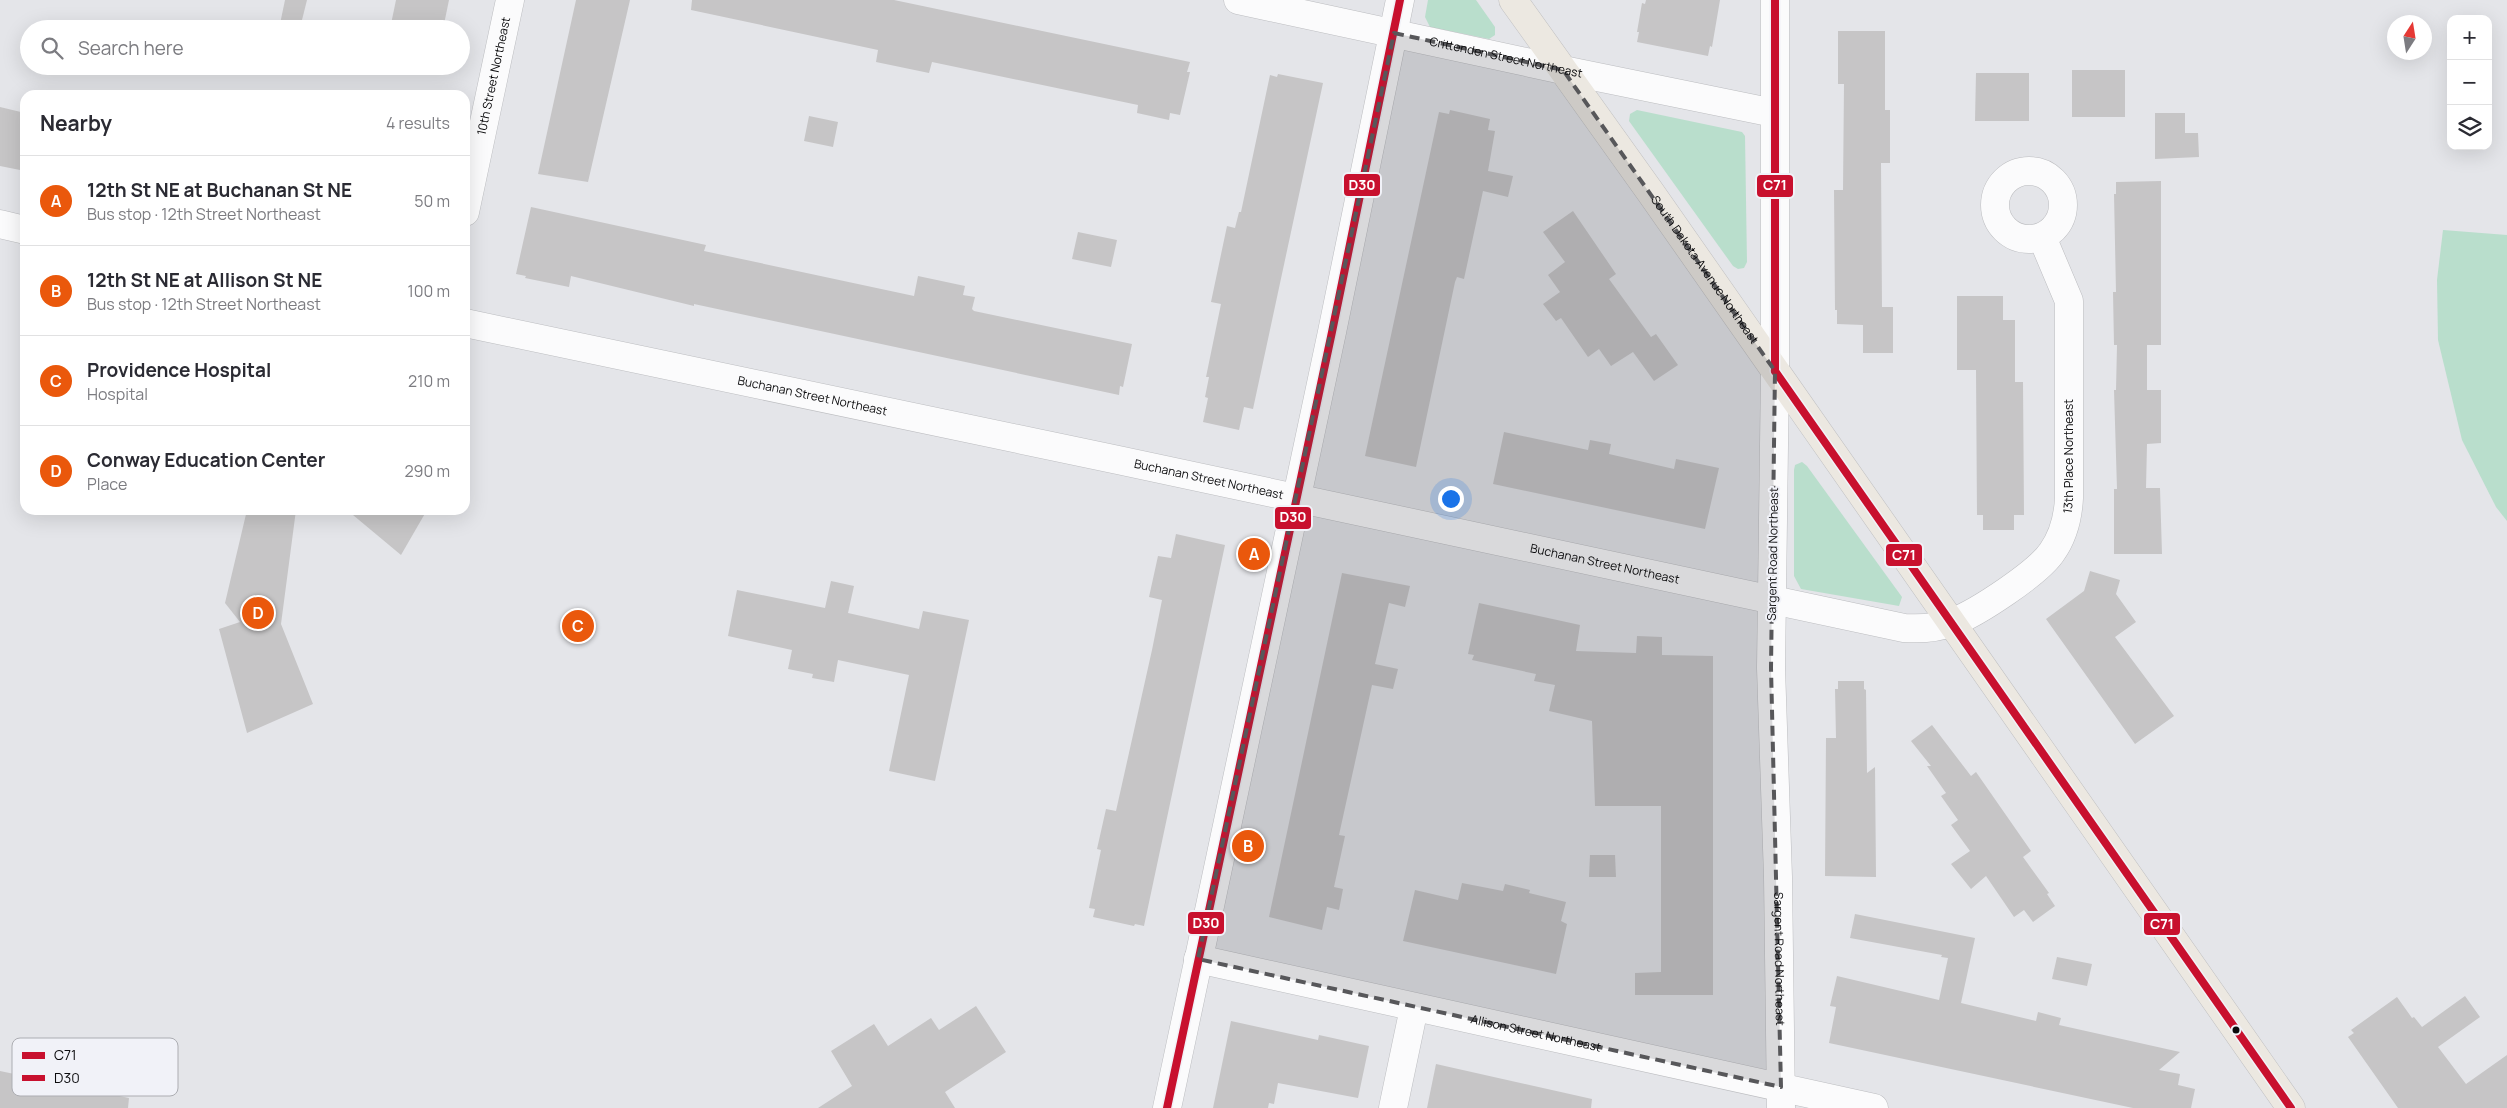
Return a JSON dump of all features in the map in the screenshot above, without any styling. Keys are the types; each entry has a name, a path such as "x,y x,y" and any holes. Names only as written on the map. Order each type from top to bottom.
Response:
{"main road":[{"name":"South Dakota Avenue Northeast","path":"1513,0 2291,1108"}],"street":[{"name":"10th Street Northeast","path":"470,188 510,0"},
{"name":"Crittenden Street Northeast","path":"1238,0 1774,113"},
{"path":"1166,1108 1400,0"},
{"name":"Sargent Road Northeast","path":"1775,0 1775,371 1771,668 1777,839 1781,1098"},
{"path":"0,224 20,229"},
{"name":"13th Place Northeast","path":"1952,623 1980,609 2041,565 2051,554 2065,528 2069,498 2069,301 2042,237"},
{"name":"Buchanan Street Northeast","path":"470,325 1904,628 1934,627 1952,623"},
{"name":"Allison Street Northeast","path":"1198,960 1414,1008 1781,1098 1874,1108"},
{"path":"1394,1108 1414,1008"}],"highlighted area":[{"path":"1394,33 1563,70 1775,371 1771,668 1781,1087 1198,959"}],"green space":[{"path":"1428,0 1476,0 1495,27 1495,35 1489,39 1430,27 1425,17"},
{"path":"1637,110 1742,132 1745,136 1747,262 1744,268 1738,269 1733,266 1629,121 1630,114"},
{"path":"2443,230 2507,235 2507,521 2496,507 2462,440 2438,340 2437,280"},
{"path":"1802,462 1807,466 1902,597 1899,606 1801,589 1794,576 1794,470 1795,465"}],"building":[{"path":"285,0 307,0 302,20 281,20"},
{"path":"396,0 449,0 445,20 392,20"},
{"path":"576,0 630,0 588,182 538,174"},
{"path":"692,0 894,0 1190,62 1187,72 1190,72 1180,115 1170,113 1169,120 1137,113 1138,105 932,62 929,73 876,62 878,50 691,10"},
{"path":"1646,0 1720,0 1712,47 1710,46 1708,56 1637,42 1642,3 1645,4"},
{"path":"1838,31 1885,31 1885,110 1890,110 1890,163 1881,163 1882,307 1893,307 1893,353 1863,353 1863,325 1837,324 1837,310 1835,310 1834,190 1843,190 1844,84 1838,84"},
{"path":"2072,70 2125,70 2125,117 2072,117"},
{"path":"1976,73 2029,73 2029,121 1975,121"},
{"path":"1278,74 1323,83 1253,409 1244,407 1239,430 1203,422 1208,398 1205,397 1209,377 1206,377 1221,304 1211,302 1227,226 1235,228 1239,212 1241,212 1270,75 1277,77"},
{"path":"0,107 20,112 20,170 0,166"},
{"path":"1450,110 1490,119 1488,130 1495,131 1488,171 1513,176 1508,197 1483,191 1464,279 1457,277 1455,282 1416,467 1365,456 1439,112 1449,114"},
{"path":"2155,113 2185,113 2185,133 2198,133 2199,157 2155,159"},
{"path":"809,116 838,122 833,147 804,141"},
{"path":"2161,181 2161,345 2147,345 2147,390 2161,390 2161,443 2147,444 2146,488 2160,488 2162,554 2114,554 2114,489 2117,489 2114,390 2116,390 2117,345 2114,345 2113,292 2116,292 2114,194 2116,194 2116,182"},
{"path":"531,207 706,245 704,251 914,296 918,276 965,286 963,295 975,297 972,309 974,311 1132,344 1123,387 1120,386 1119,395 694,304 694,306 571,276 569,287 525,278 526,276 516,274"},
{"path":"1573,211 1616,274 1609,279 1651,337 1656,334 1678,365 1654,381 1633,352 1611,366 1599,349 1588,357 1561,318 1556,321 1543,304 1560,292 1548,275 1565,262 1543,232"},
{"path":"1078,232 1117,240 1111,267 1072,259"},
{"path":"1957,296 2003,296 2003,320 2015,320 2015,382 2023,382 2024,515 2014,515 2014,530 1983,530 1983,515 1977,515 1976,370 1957,370"},
{"path":"1504,432 1588,450 1590,440 1611,444 1609,454 1674,469 1676,459 1719,468 1705,529 1493,484"},
{"path":"246,515 295,515 281,624 313,704 247,733 219,629 240,622 225,603"},
{"path":"353,515 424,515 401,555"},
{"path":"1176,534 1225,545 1144,926 1135,924 1134,926 1093,917 1095,909 1089,908 1101,850 1097,849 1106,809 1116,811 1162,600 1149,597 1158,556 1171,558"},
{"path":"2090,571 2120,580 2116,594 2136,622 2115,637 2174,716 2135,744 2046,619 2084,591"},
{"path":"1342,573 1410,586 1405,607 1389,603 1375,664 1398,669 1393,689 1372,685 1339,835 1345,836 1334,887 1343,889 1339,910 1327,907 1322,930 1269,917"},
{"path":"831,581 854,586 848,613 919,629 923,611 969,620 935,781 889,771 909,675 838,660 834,682 812,678 813,674 788,669 792,650 728,636 737,590 825,608"},
{"path":"1479,603 1580,625 1576,651 1636,653 1637,636 1662,637 1662,655 1713,656 1713,995 1635,995 1635,973 1661,972 1661,806 1595,806 1592,721 1549,711 1555,685 1534,681 1536,674 1472,660 1474,655 1468,654"},
{"path":"1838,681 1864,681 1864,689 1866,690 1867,773 1875,767 1876,877 1825,876 1826,738 1836,738 1835,689 1838,689"},
{"path":"1932,725 1971,776 1976,772 2031,851 2023,857 2049,893 2047,894 2055,906 2033,922 2024,910 2014,917 1986,876 1971,889 1951,864 1970,851 1951,825 1958,820 1941,796 1946,793 1927,766 1931,766 1911,741"},
{"path":"1590,855 1615,855 1616,877 1589,877"},
{"path":"1462,883 1503,891 1505,884 1530,890 1529,893 1566,902 1561,921 1567,924 1556,974 1403,941 1415,890 1458,900"},
{"path":"1855,914 1975,938 1961,1003 2036,1021 2038,1012 2061,1018 2059,1025 2180,1052 2159,1070 2180,1074 2178,1085 2195,1089 2191,1108 2133,1108 1829,1043 1836,1007 1830,1006 1837,976 1939,1000 1948,958 1941,957 1942,955 1850,938"},
{"path":"2057,957 2092,964 2087,986 2052,979"},
{"path":"2465,996 2480,1017 2438,1047 2466,1084 2507,1055 2507,1108 2398,1108 2348,1037 2354,1033 2351,1030 2397,997 2412,1018 2414,1017 2422,1027"},
{"path":"976,1006 1006,1052 945,1092 955,1108 818,1108 852,1086 831,1051 874,1024 888,1046 931,1018 939,1030"},
{"path":"1231,1021 1318,1040 1319,1035 1369,1046 1358,1098 1278,1083 1274,1104 1269,1103 1268,1108 1213,1108"},
{"path":"1436,1064 1592,1099 1591,1108 1427,1108"},
{"path":"0,1071 12,1074 12,1096 119,1096 129,1098 128,1108 0,1108"}],"transit line":[{"name":"D30","path":"1167,1108 1332,332 1400,0"},
{"name":"C71","path":"1775,0 1775,371"},
{"name":"C71","path":"1775,371 2291,1108"}],"place":[{"name":"12th St NE at Buchanan St NE","path":"1254,554"},
{"name":"Conway Education Center","path":"258,613"},
{"name":"Providence Hospital","path":"578,626"},
{"name":"12th St NE at Allison St NE","path":"1248,846"}]}
